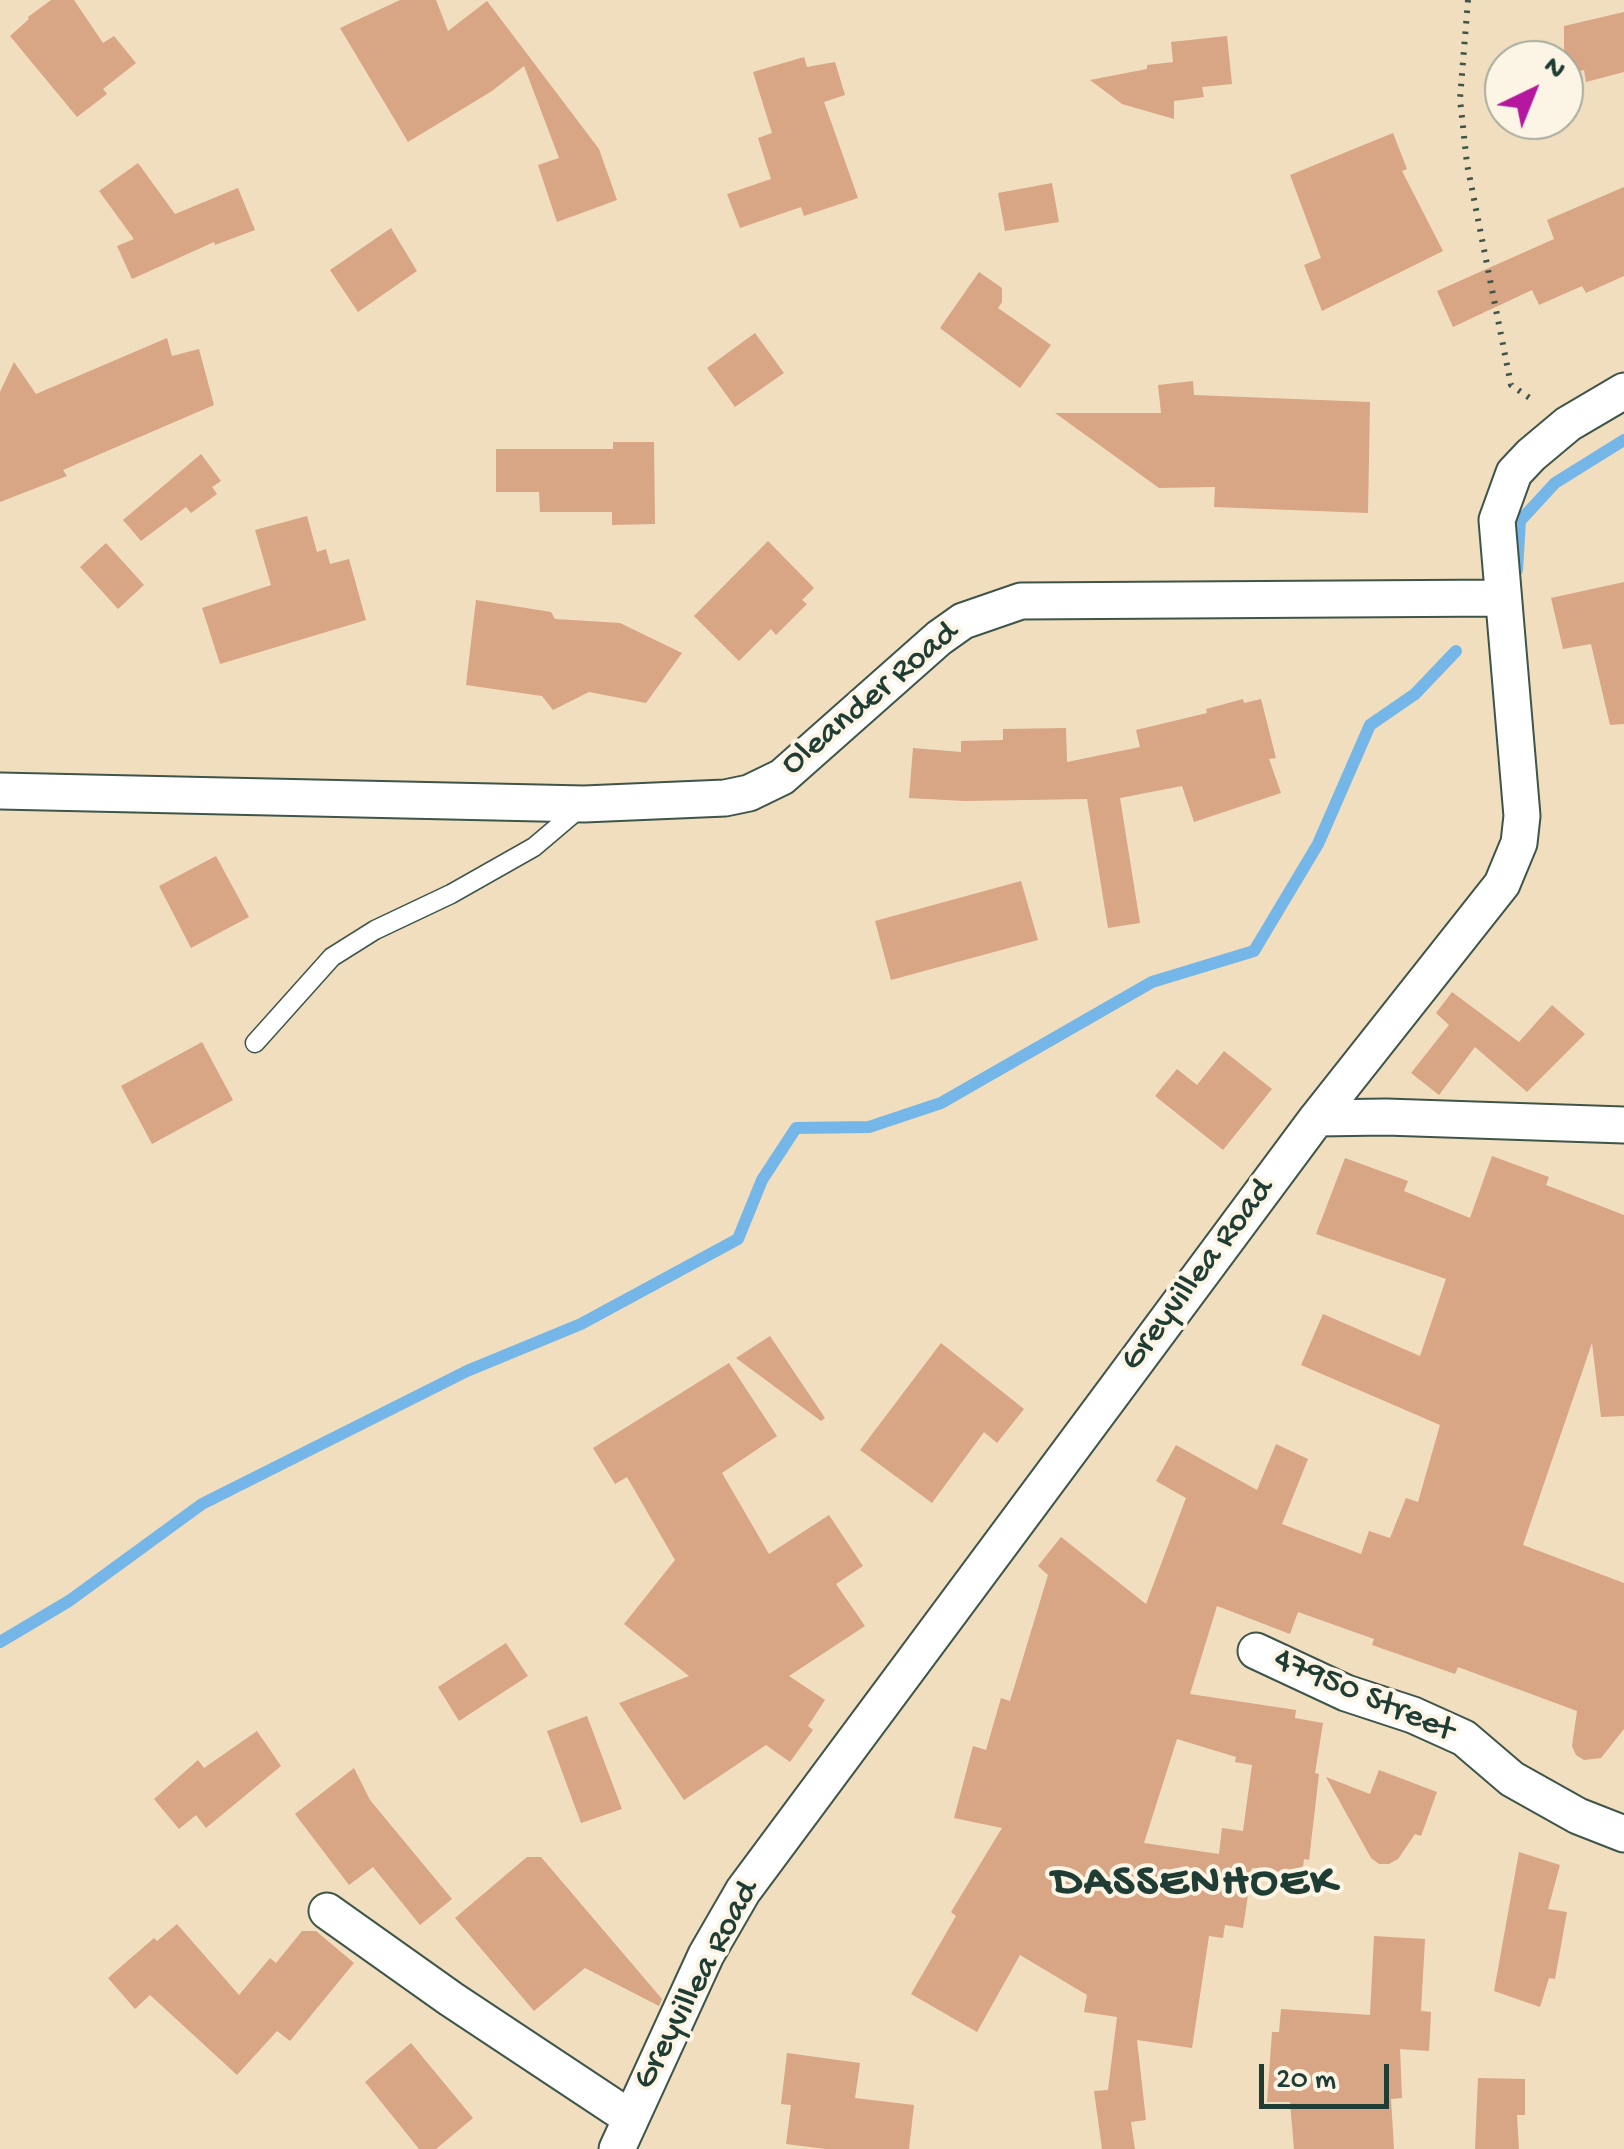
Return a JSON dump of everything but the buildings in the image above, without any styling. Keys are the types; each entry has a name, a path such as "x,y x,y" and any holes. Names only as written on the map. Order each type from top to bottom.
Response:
{"street":[{"name":"Greyvillea Road","path":"623,2133 706,1955 743,1892 1316,1118 1502,884 1519,843 1521,789 1496,520 1514,473 1568,424 1624,391"},
{"name":"Oleander Road","path":"0,791 584,804 725,798 749,793 782,777 963,621 1021,601 1502,598"},
{"path":"1316,1118 1624,1125"},
{"name":"47950 Street","path":"1256,1651 1346,1693 1413,1715 1464,1738 1512,1780 1578,1816 1624,1834"},
{"path":"327,1912 450,1999 623,2133"}],"lane":[{"path":"255,1044 332,956 534,847 584,804"}],"path":[{"path":"1468,0 1460,99 1467,164 1504,361 1510,386 1568,424"}],"waterway":[{"path":"1517,570 1520,521 1555,483 1624,440"},
{"path":"0,1642 69,1601 202,1504 467,1371 581,1324 738,1239 762,1180 796,1128 869,1127 941,1103 1152,982 1254,951 1318,844 1370,725 1415,694 1456,651"}],"district":[{"name":"DASSENHOEK","path":"1195,1885"}]}
